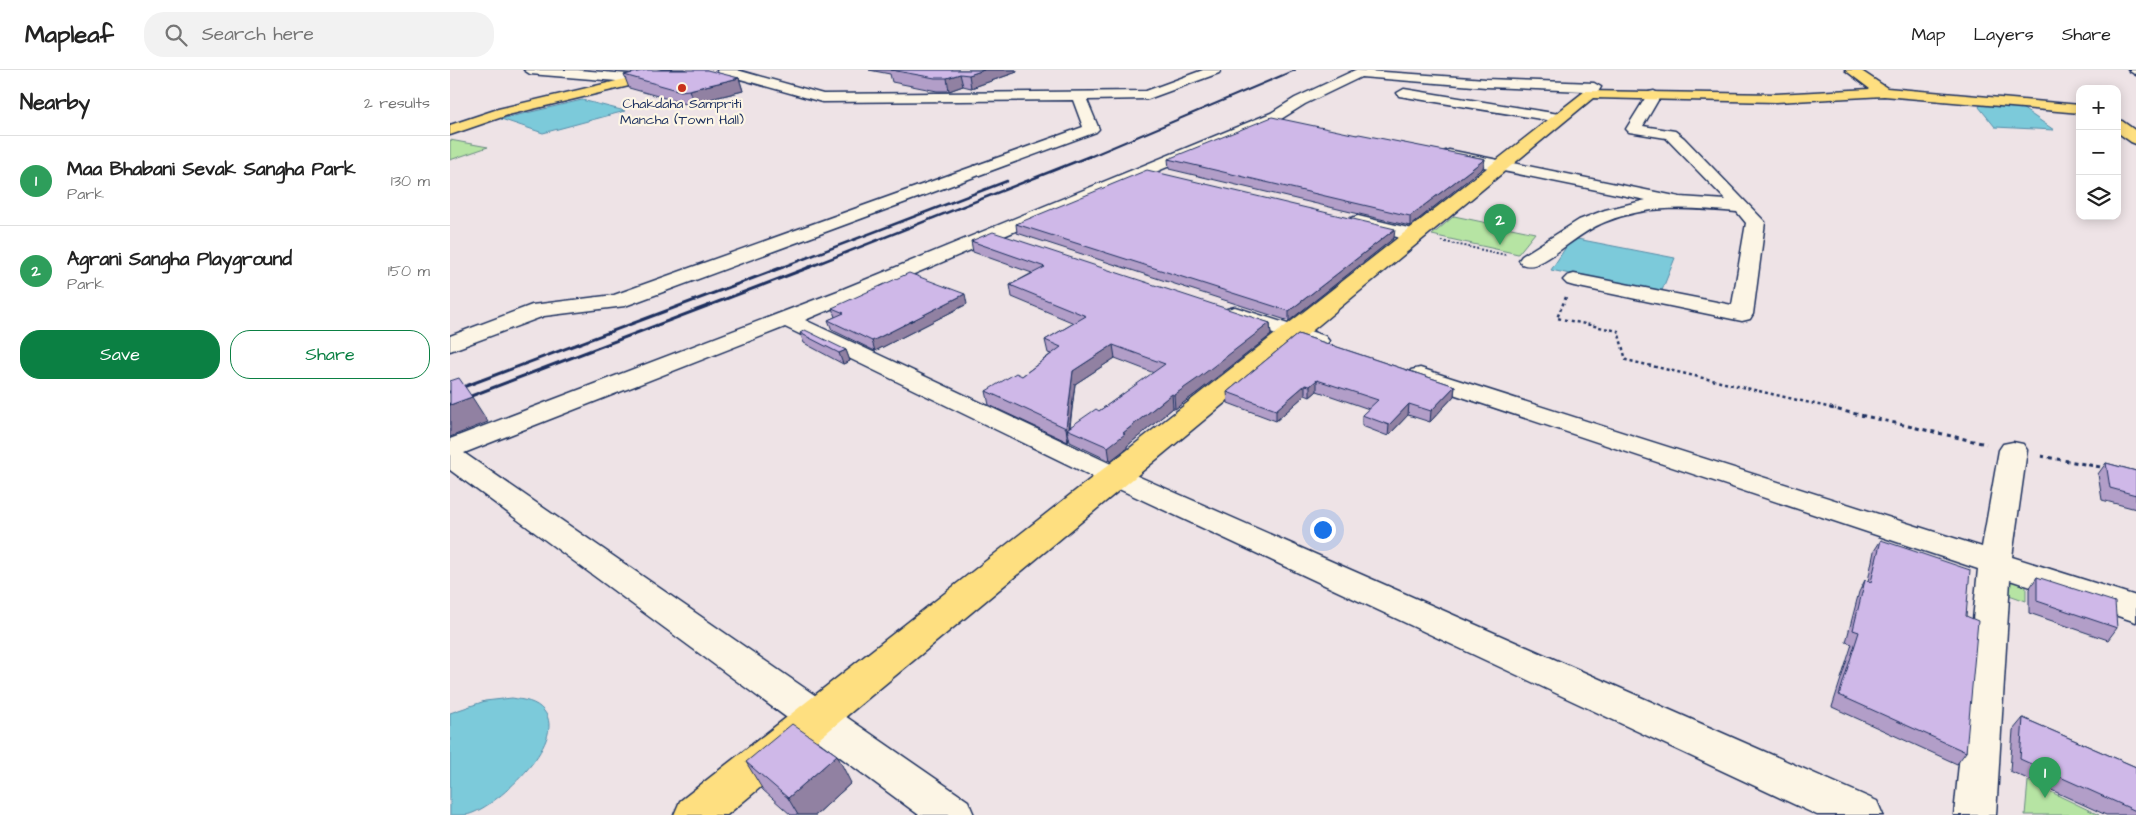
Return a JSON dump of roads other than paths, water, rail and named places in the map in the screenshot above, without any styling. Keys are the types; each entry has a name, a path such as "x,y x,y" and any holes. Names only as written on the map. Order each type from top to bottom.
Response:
{"main road":[{"path":"450,130 503,112 679,70"},
{"path":"1851,70 1884,92"},
{"path":"695,815 1590,94 1776,98 1884,92 2076,109"},
{"path":"2121,117 2136,139"}],"street":[{"path":"530,70 641,79"},
{"path":"723,70 822,98 1148,95 1214,70"},
{"path":"1355,75 1384,89 1559,118"},
{"path":"450,449 851,294 1145,170 1281,120 1300,101 1355,75 1594,87 1590,94"},
{"path":"450,344 540,310 617,300 1091,129 1078,95"},
{"path":"1574,280 1742,314 1756,222 1700,162 1670,134 1634,129 1654,95"},
{"path":"1433,152 1680,202 1740,207"},
{"path":"1145,170 1174,177"},
{"path":"1529,260 1558,243 1575,229 1598,218 1652,204 1680,202"},
{"path":"1337,216 1414,235"},
{"path":"994,234 1022,243"},
{"path":"1219,308 1341,349"},
{"path":"786,319 1116,477 1862,815"},
{"path":"1398,368 2136,609"},
{"path":"1975,815 1995,564 2012,450"},
{"path":"450,456 817,716 953,815"}],"water":[{"path":"582,100 625,111 543,133 501,119"},
{"path":"1982,102 2019,106 2054,130 1995,127 1979,107"},
{"path":"1572,238 1675,258 1661,293 1551,270"},
{"path":"512,698 534,703 544,711 549,724 546,739 538,756 510,788 494,801 466,815 450,815 450,713 485,701"}],"railway":[{"path":"1087,158 1295,70"},
{"path":"807,268 1090,156"},
{"path":"780,268 1007,181"},
{"path":"450,392 783,267"},
{"path":"450,404 810,267"}],"place":[{"name":"Chakdaha Sampriti Mancha (Town Hall)","path":"682,88"},
{"name":"Agrani Sangha Playground","path":"1500,245"},
{"name":"Maa Bhabani Sevak Sangha Park","path":"2045,798"}]}
